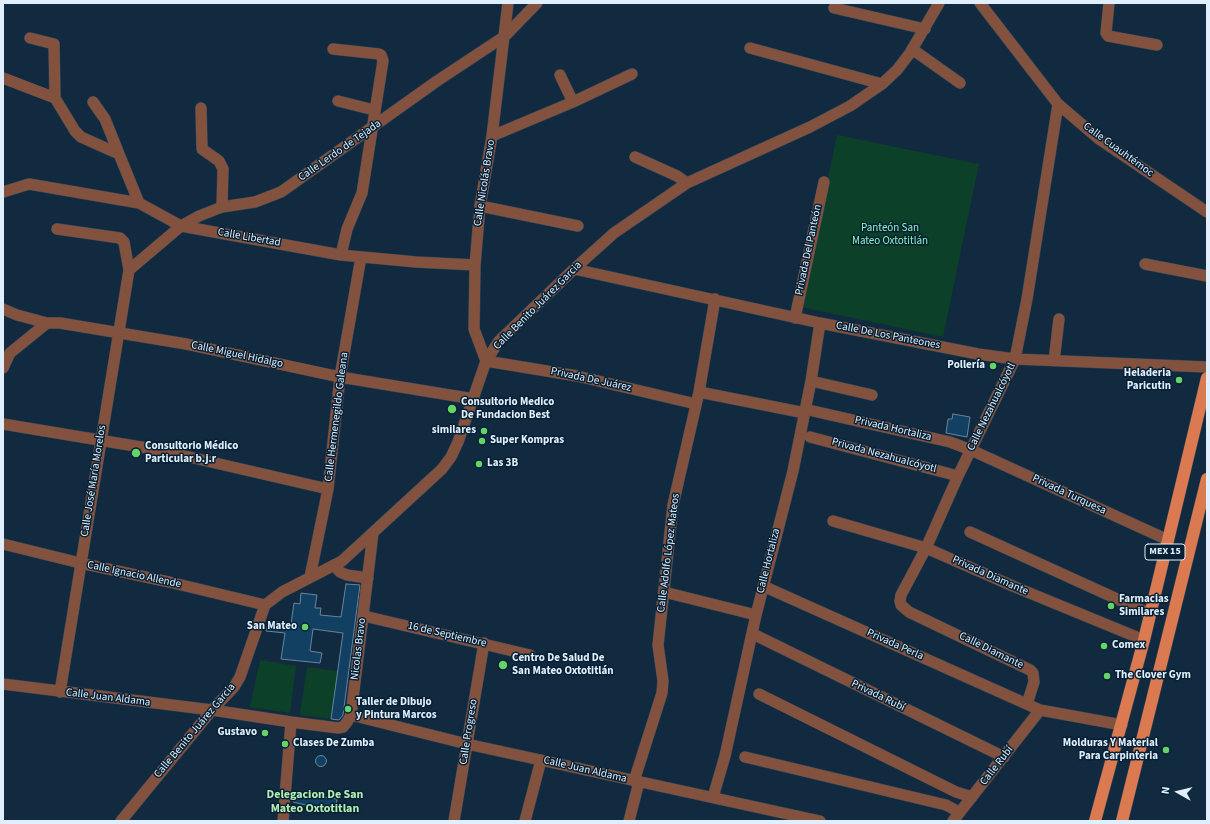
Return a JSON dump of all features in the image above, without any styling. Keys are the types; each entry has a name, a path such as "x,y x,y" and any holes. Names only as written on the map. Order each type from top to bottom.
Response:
{"main road":[{"name":"MEX 15","path":"1095,821 1144,640 1207,378"},
{"name":"MEX 15","path":"1122,821 1207,479"}],"street":[{"name":"Calle Nicolás Bravo","path":"486,361 474,329 475,265 480,206 492,136 508,3"},
{"name":"Calle Lerdo de Tejada","path":"129,270 181,226 222,207 255,202 281,192 372,129 437,81 505,36 537,3"},
{"name":"Calle Benito Juárez Garcia","path":"121,821 212,710 234,687 240,677 265,605 282,592 342,561 442,469 451,457 458,442 486,361 499,341 614,233 687,183 810,127 850,106 882,84 897,70 912,49 939,3"},
{"name":"Calle Cuauhtémoc","path":"980,3 1058,104 1099,139 1207,212"},
{"path":"1109,3 1107,29 1108,36 1157,45"},
{"path":"834,8 925,29"},
{"path":"30,38 54,44 55,98 75,131 81,137 119,154"},
{"path":"750,48 882,84"},
{"path":"333,49 381,56 383,64 374,110 362,192 347,228 341,255"},
{"path":"912,49 960,83"},
{"path":"492,136 573,102 632,74"},
{"path":"560,75 573,102"},
{"path":"3,78 55,98"},
{"path":"338,101 374,110"},
{"path":"93,102 105,119 140,203"},
{"name":"Calle Nezahualcóyotl","path":"900,601 901,595 926,548 958,476 1015,358 1027,299 1058,104"},
{"path":"201,108 202,149 219,161 223,169 222,207"},
{"path":"635,157 687,183"},
{"name":"Privada Del Panteón","path":"795,318 824,182"},
{"name":"Calle Libertad","path":"3,192 29,184 140,203 181,226 341,255 475,265"},
{"path":"480,206 578,226"},
{"path":"57,228 120,238 124,242 129,270"},
{"name":"Calle Hermenegildo Galeana","path":"310,577 328,489 340,377 361,257"},
{"path":"1145,264 1207,276"},
{"name":"Calle De Los Panteones","path":"574,269 795,318 978,354 1054,361 1207,367"},
{"name":"Calle José María Morelos","path":"60,692 129,270"},
{"name":"Calle Adolfo López Mateos","path":"630,821 637,781 664,681 658,645 673,505 699,392 715,300"},
{"name":"Calle Miguel Hidalgo","path":"3,309 47,323 77,325 186,344 340,377 474,399"},
{"path":"1054,361 1059,319"},
{"path":"3,368 7,353 47,323"},
{"name":"Calle Hortaliza","path":"713,797 725,756 763,586 809,412 811,381 820,323"},
{"name":"Privada De Juárez","path":"486,361 577,376 696,404"},
{"path":"811,381 872,395"},
{"name":"Privada Hortaliza","path":"699,392 809,412 950,442 971,450"},
{"path":"3,424 159,450 328,489"},
{"name":"Privada Nezahualcóyotl","path":"810,437 958,476"},
{"name":"Privada Turquesa","path":"971,450 1168,540"},
{"name":"Privada Diamante","path":"833,521 926,548 1015,587 1144,640"},
{"path":"970,532 1150,614"},
{"name":"Nicolas Bravo","path":"351,715 373,533"},
{"name":"Calle Ignacio Allende","path":"3,544 80,564 169,582 265,605"},
{"path":"334,564 340,572 347,575 368,578"},
{"name":"Privada Perla","path":"763,586 1027,704"},
{"path":"664,592 756,615"},
{"name":"Calle Diamante","path":"900,601 901,605 909,612 1030,670 1033,673 1034,682 1027,704"},
{"name":"16 de Septiembre","path":"364,616 530,654"},
{"name":"Privada Rubí","path":"753,634 1004,757"},
{"name":"Calle Progreso","path":"454,821 484,643"},
{"name":"Calle Juan Aldama","path":"3,684 212,710"},
{"path":"759,694 956,792 972,797"},
{"path":"1027,704 1040,710 1122,725"},
{"path":"212,710 338,728 348,722 351,715"},
{"name":"Calle Rubí","path":"956,817 1040,710"},
{"name":"Calle Juan Aldama","path":"351,715 467,744 820,821"},
{"path":"282,821 291,722"},
{"path":"745,758 946,805 956,817"},
{"path":"525,821 541,760"}],"green space":[{"name":"Panteón San Mateo Oxtotitlán","path":"837,135 979,164 943,337 801,307"},
{"path":"260,660 296,666 290,713 250,707"},
{"path":"307,667 338,671 331,719 300,715"}],"building":[{"path":"953,414 970,417 967,437 946,433 948,419 952,419"},
{"path":"346,584 360,585 343,715 339,720 331,719 343,633 313,629 310,651 322,653 320,663 281,659 285,633 266,631 269,621 291,624 294,603 300,604 301,593 317,595 315,608 321,608 320,615 341,617"},
{"path":"321,755 325,757 327,761 325,765 321,767 317,765 315,761 317,757"},
{"path":"295,793 337,799 335,812 293,802"}],"place":[{"name":"Pollería","path":"993,366"},
{"name":"Heladeria Paricutin","path":"1179,380"},
{"name":"Consultorio Medico De Fundacion Best","path":"452,409"},
{"name":"similares","path":"484,431"},
{"name":"Super Kompras","path":"482,441"},
{"name":"Consultorio Médico Particular b.j.r","path":"136,453"},
{"name":"Las 3B","path":"479,464"},
{"name":"Farmacias Similares","path":"1111,606"},
{"name":"San Mateo","path":"305,627"},
{"name":"Comex","path":"1104,646"},
{"name":"Centro De Salud De San Mateo Oxtotitlán","path":"503,665"},
{"name":"The Clover Gym","path":"1107,676"},
{"name":"Taller de Dibujo y Pintura Marcos","path":"348,709"},
{"name":"Gustavo","path":"265,733"},
{"name":"Clases De Zumba","path":"285,744"},
{"name":"Molduras Y Material Para Carpinteria","path":"1166,750"}],"district":[{"name":"Delegacion De San Mateo Oxtotitlan","path":"315,802"}]}
